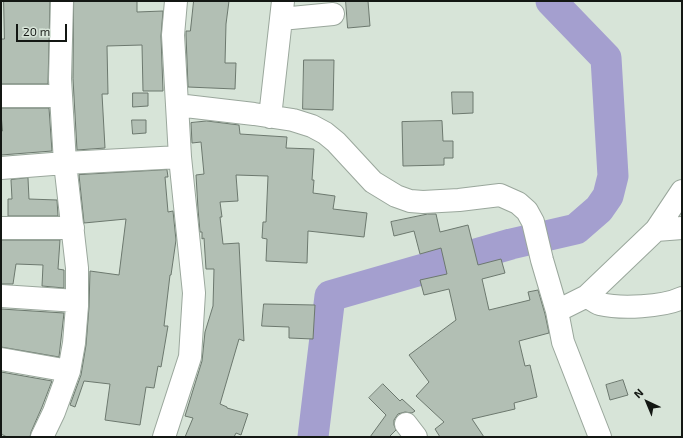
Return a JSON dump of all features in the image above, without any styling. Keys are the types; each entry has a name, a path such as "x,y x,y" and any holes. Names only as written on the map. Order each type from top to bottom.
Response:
{"street":[{"path":"42,437 54,412 69,371 74,343 77,301 77,268 65,163 61,96 60,40 62,1"},
{"path":"164,437 190,357 194,293 180,157 173,35 176,1"},
{"path":"270,117 282,10 333,14"},
{"path":"1,96 61,96"},
{"path":"177,105 293,120 312,126 325,133 336,142 374,182 396,196 410,201 423,202 459,200 500,195 518,203 527,211 533,222 563,342 600,437"},
{"path":"1,168 180,157"},
{"path":"556,311 587,296 656,230 682,191"},
{"path":"1,228 73,228"},
{"path":"656,230 682,228"},
{"path":"1,296 77,301"},
{"path":"587,296 599,304 617,306 659,304 682,298"},
{"path":"1,359 69,371"}],"building":[{"path":"4,1 50,1 48,84 1,84 1,39 4,39"},
{"path":"74,1 137,1 137,12 163,11 161,36 163,91 143,91 142,45 107,46 108,94 102,94 105,148 77,150 73,79"},
{"path":"194,1 229,1 226,24 225,63 236,63 235,89 188,87 186,31 190,31"},
{"path":"346,1 368,1 370,26 348,28"},
{"path":"304,60 334,60 333,110 303,109"},
{"path":"452,92 473,92 473,113 453,114"},
{"path":"133,93 148,93 148,106 133,107"},
{"path":"1,108 49,108 52,151 1,155"},
{"path":"132,120 146,120 146,133 133,134"},
{"path":"207,121 239,125 240,134 287,137 286,148 314,149 312,180 314,180 313,193 335,196 333,209 367,213 364,237 308,231 307,263 266,261 267,239 262,238 263,222 266,222 268,176 236,175 238,201 220,202 223,244 239,243 244,341 239,339 220,404 227,408 248,414 241,435 236,433 234,437 185,437 193,418 185,416 202,361 205,332 213,306 214,269 206,269 204,238 202,239 202,232 200,232 198,209 196,175 204,174 201,142 192,143 191,123"},
{"path":"442,121 443,141 453,141 453,158 444,158 444,165 403,166 402,122"},
{"path":"167,170 168,177 165,177 168,212 173,211 176,240 164,326 168,326 161,367 158,366 154,388 146,387 140,425 105,420 110,384 84,381 75,407 70,405 81,375 86,345 90,271 119,275 126,219 84,223 79,175"},
{"path":"28,178 29,199 57,200 58,216 8,216 8,199 12,199 11,180"},
{"path":"428,214 436,214 440,232 468,225 478,265 501,259 505,273 482,279 489,310 530,300 528,292 538,290 545,314 549,333 519,341 525,366 530,365 537,397 514,403 515,409 472,419 484,437 440,437 435,429 444,422 416,396 429,382 409,355 456,320 449,289 424,295 420,280 447,274 441,248 420,254 414,231 394,236 391,222"},
{"path":"1,240 60,240 58,269 64,270 64,288 42,286 43,265 16,264 13,284 1,284"},
{"path":"264,304 315,305 313,339 289,338 289,327 262,326"},
{"path":"1,309 64,313 59,357 1,347"},
{"path":"1,372 52,381 30,437 7,437 1,434"},
{"path":"623,380 628,395 610,400 606,385"},
{"path":"383,384 400,401 402,399 415,411 412,413 405,412 398,414 394,420 396,430 389,437 370,437 386,415 369,398"}],"waterway":[{"path":"313,437 330,296 511,244 576,229 599,209 608,196 613,176 606,58 551,1"}]}
